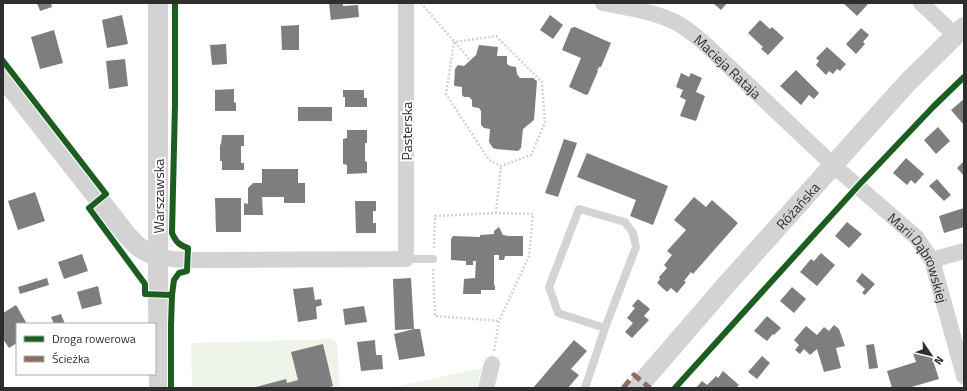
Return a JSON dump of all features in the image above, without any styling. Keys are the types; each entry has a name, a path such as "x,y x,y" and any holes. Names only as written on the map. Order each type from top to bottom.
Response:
{"street":[{"name":"Warszawska","path":"158,3 159,388"},
{"name":"Pasterska","path":"406,3 406,259"},
{"name":"Macieja Rataja","path":"602,3 658,15 676,22 688,30 703,42 833,165"},
{"path":"921,3 960,31"},
{"name":"Różańska","path":"637,388 833,165 909,82 960,31"},
{"path":"3,77 126,234 146,253 172,259 187,260 406,259"},
{"name":"Marii Dąbrowskiej","path":"833,165 916,237 932,260 964,376"},
{"path":"932,260 964,250"},
{"path":"486,388 492,364"}],"lane":[{"path":"586,388 605,328 636,247 633,234 625,222 579,209 549,287 558,313 605,328"},
{"path":"406,259 433,259"}],"path":[{"path":"421,3 470,60"},
{"path":"496,36 542,82 545,122 531,155 501,166 489,160 446,94 454,42 496,36"},
{"path":"496,213 501,166"},
{"path":"492,364 499,321 529,256 533,214 496,213 435,216 433,259 434,316 499,321"}],"shaded area":[{"path":"333,339 337,343 340,388 192,388 191,343"},
{"path":"482,368 477,388 389,388"}],"building":[{"path":"37,3 51,3 52,7 40,11"},
{"path":"329,3 343,3 343,6 358,5 359,17 331,20"},
{"path":"727,3 721,10 714,4"},
{"path":"843,3 869,3 857,16"},
{"path":"122,15 128,44 107,48 102,20"},
{"path":"550,15 563,25 553,39 540,30"},
{"path":"760,20 770,29 772,27 784,38 768,55 761,49 763,47 748,33"},
{"path":"299,25 299,50 282,50 281,26"},
{"path":"575,27 611,43 601,67 599,67 588,94 586,95 569,87 581,58 562,50 571,28"},
{"path":"861,28 869,35 863,42 865,44 856,54 846,44"},
{"path":"54,30 63,63 40,69 31,37"},
{"path":"226,44 227,64 212,65 210,45"},
{"path":"479,45 498,47 497,56 507,56 507,64 516,67 517,74 520,78 534,78 537,81 534,120 523,129 521,148 518,151 493,148 489,142 490,129 484,128 481,125 481,111 479,108 472,106 472,100 469,97 464,97 462,95 462,87 454,85 455,69 458,65 464,66 476,55"},
{"path":"827,47 846,64 840,71 837,69 833,74 829,71 826,75 816,65 819,61 816,58"},
{"path":"125,59 128,86 109,89 106,61"},
{"path":"796,70 819,93 814,99 809,95 801,105 780,86"},
{"path":"681,73 689,77 691,73 702,78 696,92 705,96 696,121 680,116 686,100 680,97 683,90 676,87"},
{"path":"234,89 236,111 215,111 215,90"},
{"path":"343,90 364,90 364,98 367,98 367,107 345,107"},
{"path":"964,99 964,125 951,110"},
{"path":"298,107 332,107 332,121 298,121"},
{"path":"938,127 950,141 936,154 924,140"},
{"path":"347,130 367,130 365,161 367,162 367,173 347,174 347,165 343,164 343,139 347,138"},
{"path":"222,135 244,135 244,146 241,146 241,163 244,163 244,170 222,170 222,161 220,161 220,145"},
{"path":"564,139 577,143 558,197 545,193"},
{"path":"587,153 668,186 653,225 630,216 636,200 577,177"},
{"path":"906,158 924,174 915,184 911,180 907,185 893,173"},
{"path":"964,161 964,176 957,168"},
{"path":"262,169 298,169 298,183 305,183 305,203 284,203 284,197 262,197 263,215 244,215 244,203 248,204 248,188 253,183 262,183"},
{"path":"937,179 951,195 944,201 929,186"},
{"path":"35,192 45,221 18,230 8,201"},
{"path":"694,197 706,207 712,200 738,223 693,274 691,272 684,281 686,282 677,293 671,288 667,292 657,283 660,279 659,277 667,268 664,265 672,255 667,251 686,230 674,220"},
{"path":"215,198 241,198 241,232 216,232"},
{"path":"355,201 376,201 376,211 373,211 373,223 376,223 376,233 356,233"},
{"path":"964,208 964,227 944,233 939,216"},
{"path":"847,222 862,234 849,248 835,236"},
{"path":"499,227 503,235 523,236 523,256 505,256 504,260 499,260 499,255 494,255 495,290 481,290 481,294 463,294 464,279 475,278 476,261 473,261 473,265 466,265 466,261 451,260 451,239 453,236 480,237 480,235 494,234 494,231"},
{"path":"821,253 835,265 817,286 800,272 811,259 814,261"},
{"path":"82,254 88,271 64,279 58,262"},
{"path":"862,273 875,284 865,295 862,293 865,289 856,281"},
{"path":"47,278 49,285 20,294 18,287"},
{"path":"411,278 414,329 395,330 393,279"},
{"path":"98,286 102,304 82,309 77,292"},
{"path":"313,287 315,300 321,299 322,305 316,307 317,319 298,322 293,289"},
{"path":"792,287 806,299 794,313 780,301"},
{"path":"638,299 650,309 644,316 649,320 632,338 625,332 633,323 627,318 635,308 632,306"},
{"path":"16,305 26,323 16,323 16,344 9,348 3,339 3,313"},
{"path":"364,306 367,322 345,325 343,309"},
{"path":"61,314 65,323 54,323 51,317"},
{"path":"767,316 781,328 767,341 754,331"},
{"path":"834,325 839,329 845,346 836,348 841,368 824,372 817,349 810,355 804,349 800,354 795,350 799,345 794,340 806,326 817,335 824,327 829,331"},
{"path":"420,329 425,356 399,360 394,334"},
{"path":"375,340 376,355 382,355 383,369 361,371 357,342"},
{"path":"574,340 587,351 571,369 579,375 568,388 533,388"},
{"path":"323,344 333,386 327,388 252,388 286,379 287,383 298,380 291,352"},
{"path":"874,344 878,368 869,369 866,345"},
{"path":"929,348 939,379 908,388 892,388 887,371 916,362 913,353"},
{"path":"762,356 770,363 757,379 748,372"},
{"path":"723,371 739,385 736,388 696,388 702,381 707,385 716,376 718,378"}],"marked path":[{"path":"623,388 634,375 650,388"}],"cycle path":[{"path":"171,388 172,295 174,280 179,273 187,271 188,248 178,243 172,233 175,104 175,3"},
{"path":"3,61 106,194 89,208 145,284 145,294 172,295"},
{"path":"675,388 858,186 933,107 964,77"}]}
